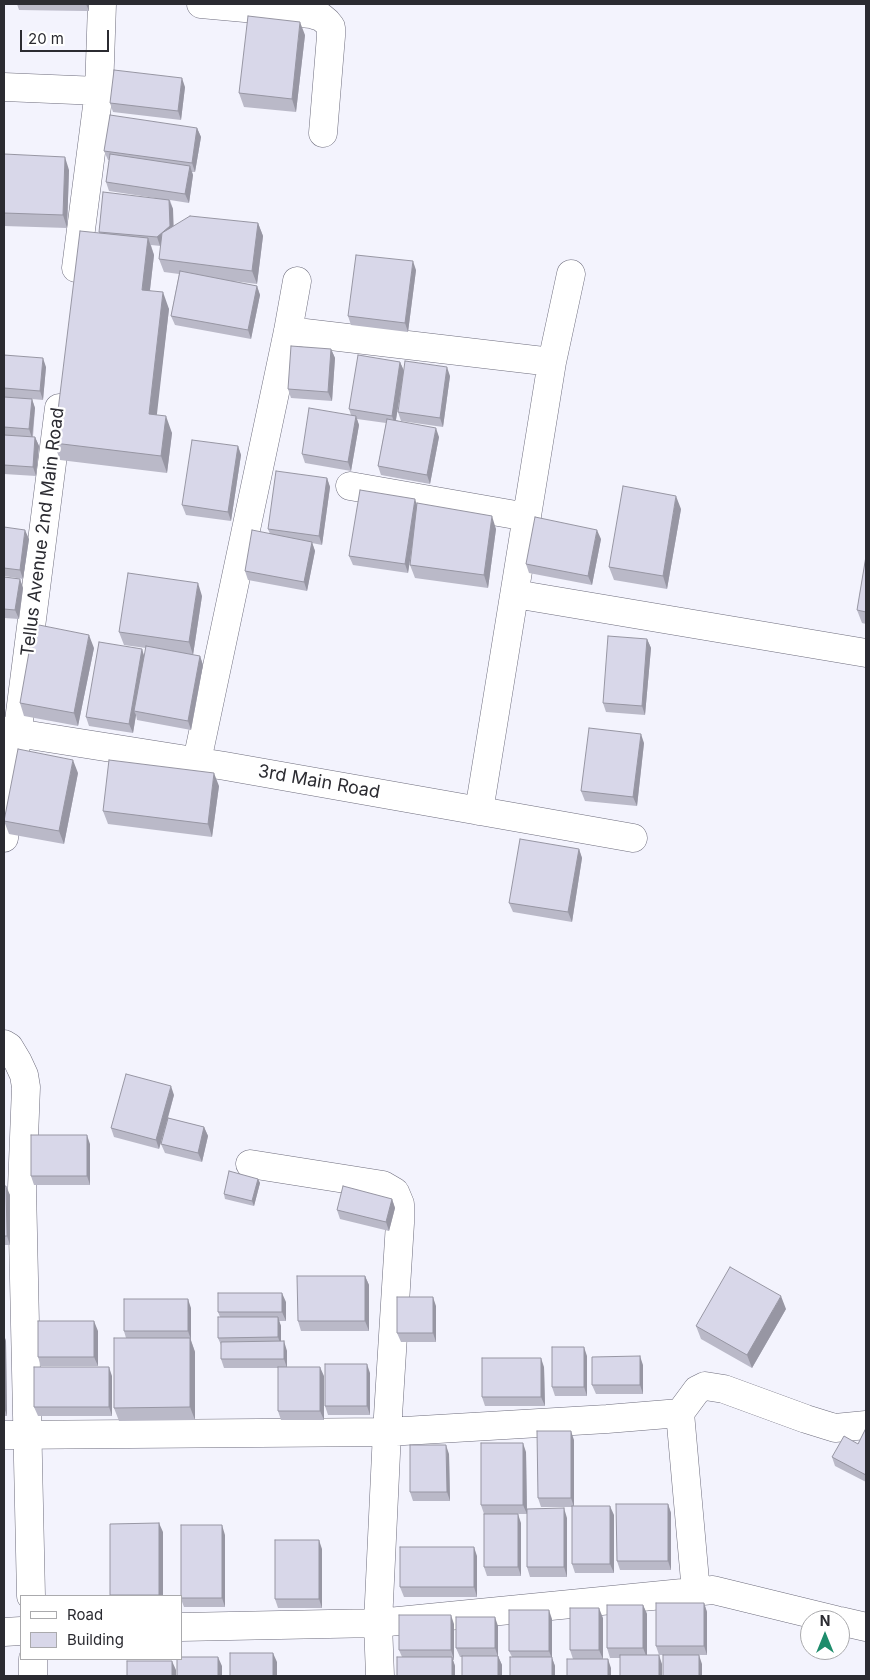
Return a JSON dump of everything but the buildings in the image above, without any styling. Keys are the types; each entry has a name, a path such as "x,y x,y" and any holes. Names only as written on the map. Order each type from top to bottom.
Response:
{"street":[{"path":"74,289 98,91 102,4"},
{"path":"201,4 311,14 321,17 327,13 331,27 331,36 323,133"},
{"path":"4,87 98,91"},
{"path":"479,811 552,362 571,274"},
{"path":"197,762 297,281"},
{"path":"288,330 552,362"},
{"name":"Tellus Avenue 2nd Main Road","path":"4,838 11,732 62,388"},
{"path":"350,486 527,517"},
{"path":"515,594 866,653"},
{"name":"3rd Main Road","path":"11,732 197,762 633,838"},
{"path":"4,1044 18,1062 24,1075 26,1086 13,1188 16,1435 31,1595"},
{"path":"250,1164 383,1185 395,1192 400,1204 378,1623 380,1676"},
{"path":"696,1592 680,1413 696,1390 705,1386 724,1389 835,1428 866,1425"},
{"path":"16,1435 387,1432 680,1413"},
{"path":"182,1627 378,1623 713,1590 800,1611"},
{"path":"850,1623 866,1627"},
{"path":"4,1632 20,1631"},
{"path":"33,1660 33,1676"}]}
